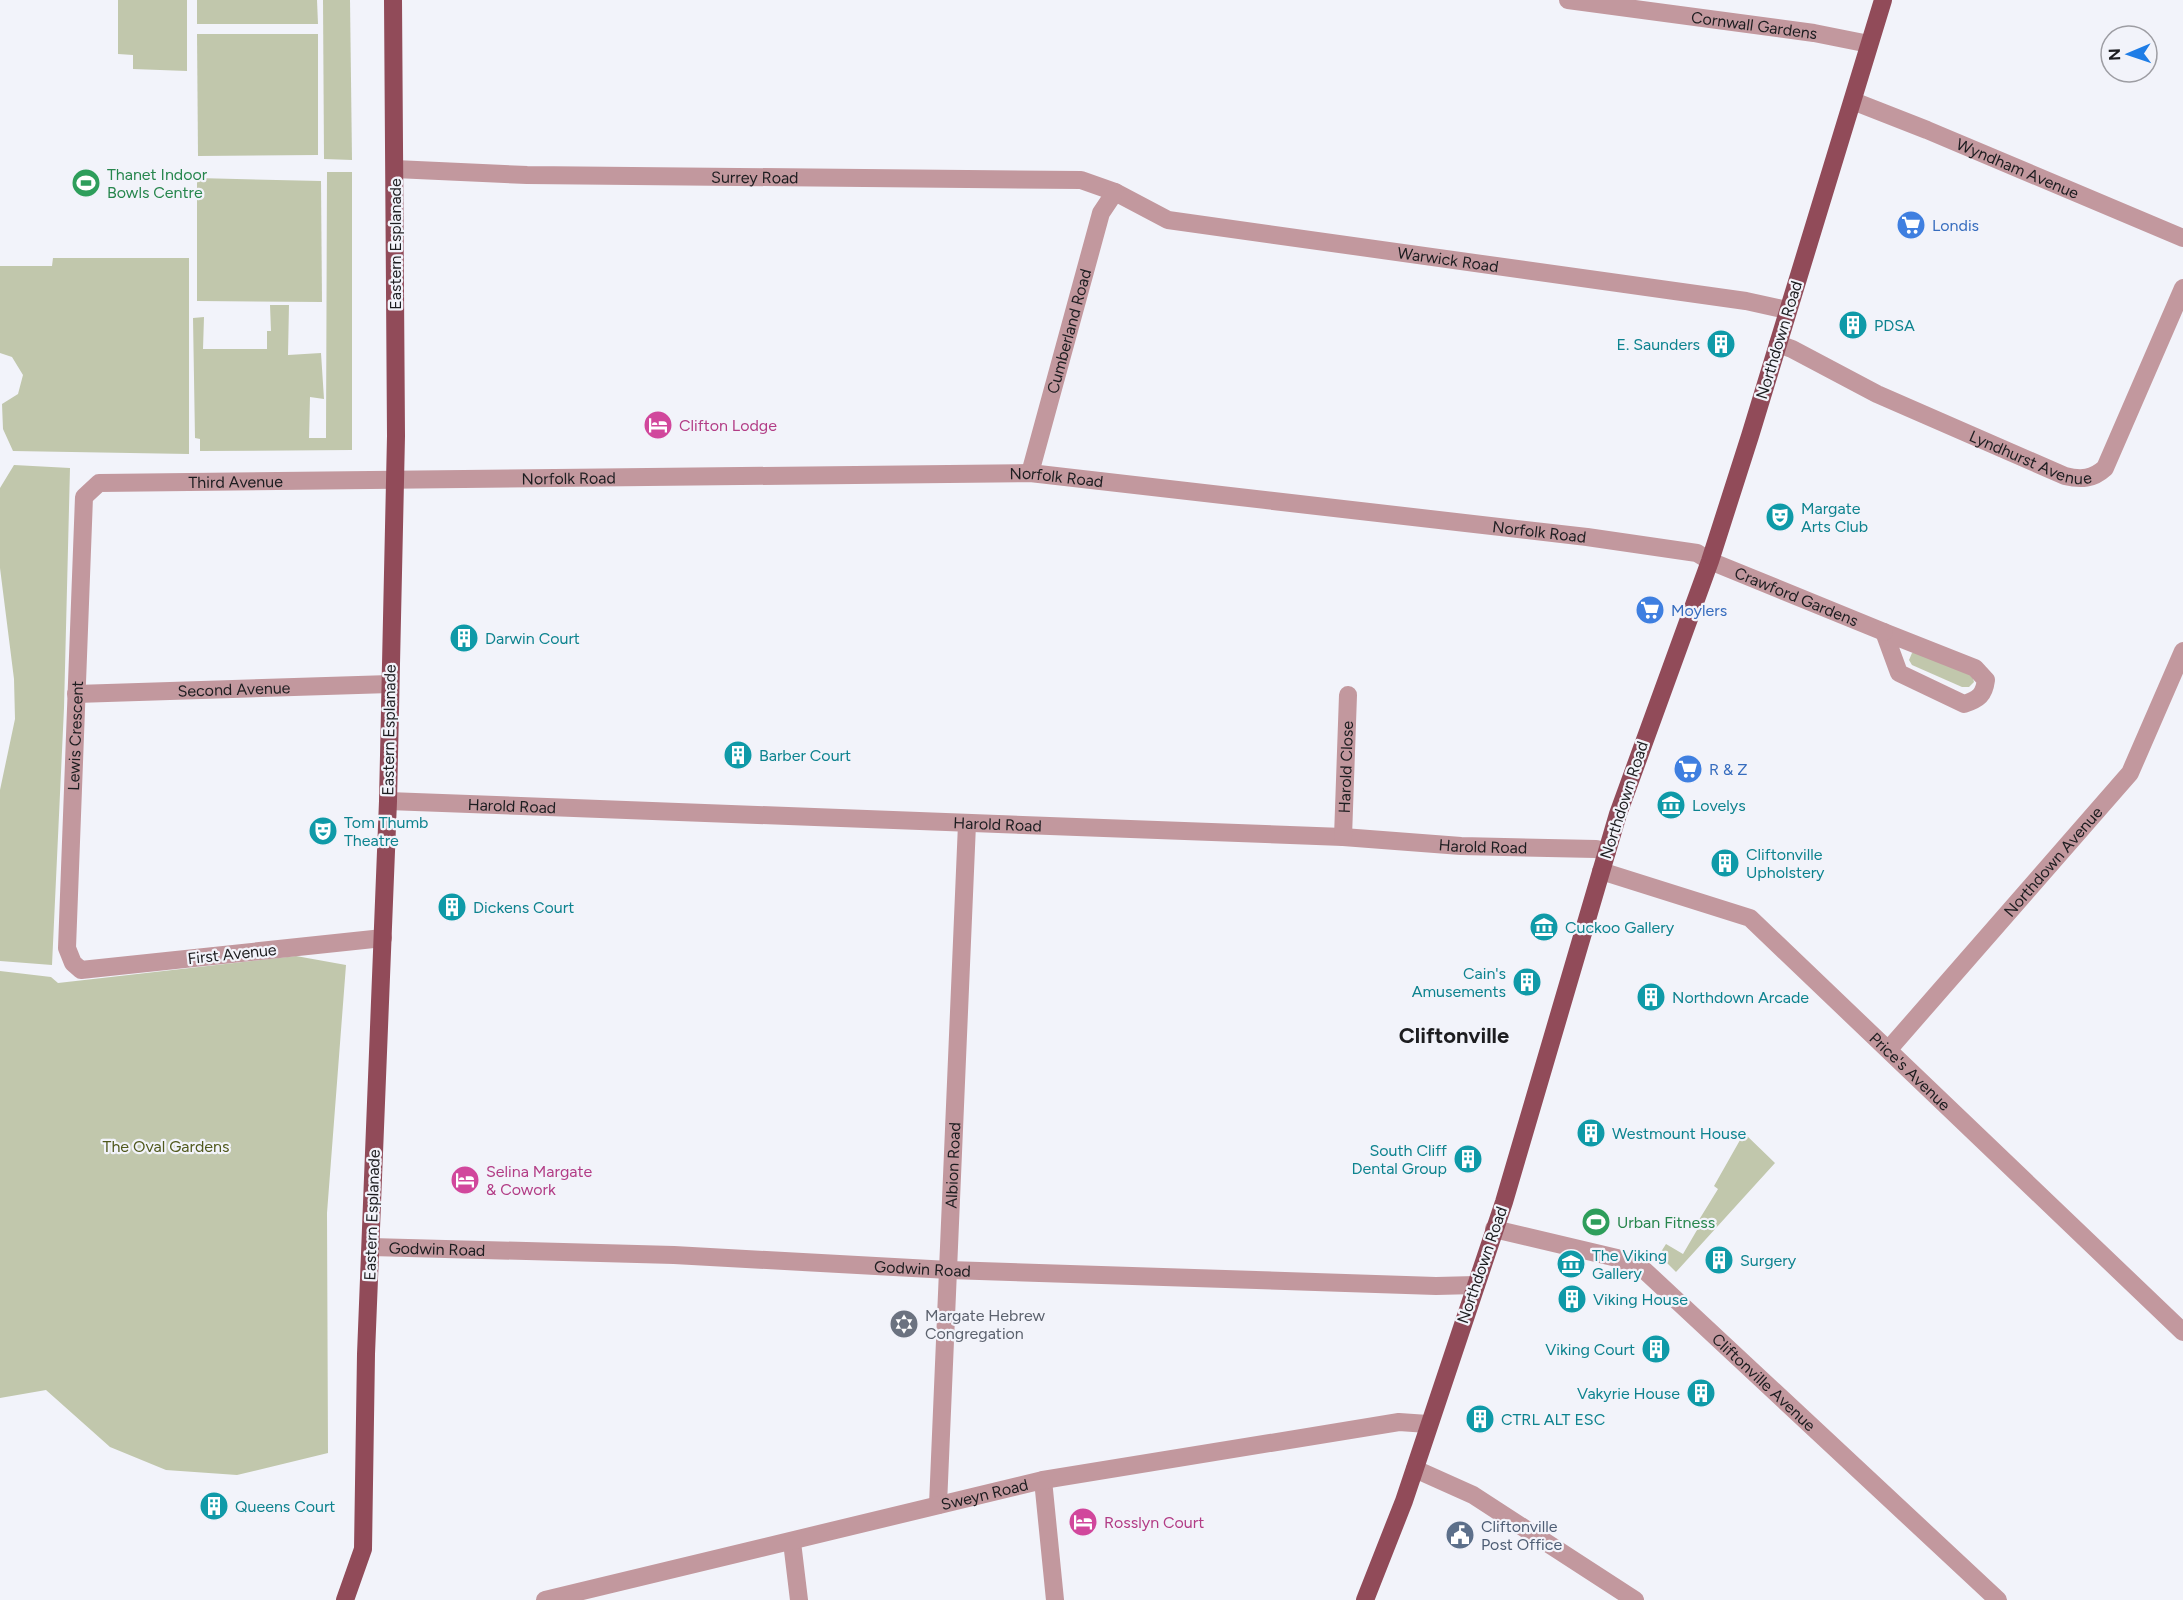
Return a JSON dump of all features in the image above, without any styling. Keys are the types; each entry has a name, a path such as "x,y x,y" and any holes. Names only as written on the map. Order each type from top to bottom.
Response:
{"main road":[{"name":"Eastern Esplanade","path":"345,1600 363,1549 371,1247 388,801 394,482 393,0"},
{"name":"Northdown Road","path":"1365,1600 1415,1469 1428,1424 1476,1285 1607,852 1663,684 1710,561 1883,0"}],"street":[{"name":"Cornwall Gardens","path":"1568,0 1814,33 1869,44"},
{"name":"Wyndham Avenue","path":"1853,101 1959,143 2183,238"},
{"name":"Surrey Road","path":"394,169 527,175 1081,180 1115,192"},
{"name":"Warwick Road","path":"1115,192 1167,220 1746,301 1787,310"},
{"name":"Cumberland Road","path":"1030,474 1101,213 1115,192"},
{"name":"Lyndhurst Avenue","path":"1778,344 1792,349 1877,394 2065,476 2087,478 2097,475 2105,468 2183,288"},
{"name":"Norfolk Road","path":"394,482 1030,474 1587,537 1697,553 1710,561"},
{"name":"Third Avenue","path":"84,497 99,483 394,482"},
{"name":"Lewis Crescent","path":"81,970 73,963 66,948 84,497"},
{"name":"Crawford Gardens","path":"1710,561 1975,668 1986,680 1984,691 1978,699 1964,704 1899,673 1884,632"},
{"name":"Northdown Avenue","path":"1888,1049 2130,773 2183,651"},
{"name":"Second Avenue","path":"76,694 390,684"},
{"name":"Harold Close","path":"1343,837 1348,695"},
{"name":"Harold Road","path":"388,801 1343,837 1461,846 1596,849 1607,852"},
{"name":"Albion Road","path":"938,1504 967,824"},
{"name":"Price's Avenue","path":"1601,871 1750,918 2183,1332"},
{"name":"First Avenue","path":"81,970 383,938"},
{"name":"Cliftonville Avenue","path":"1494,1229 1617,1258 1644,1270 1998,1600"},
{"name":"Godwin Road","path":"371,1247 674,1255 949,1270 1436,1286 1476,1285"},
{"name":"Sweyn Road","path":"545,1600 1043,1480 1399,1422 1428,1424"},
{"path":"1415,1469 1473,1496 1635,1600"},
{"path":"1043,1480 1055,1600"},
{"path":"792,1542 799,1600"}],"green space":[{"path":"118,0 187,0 187,71 133,69 133,55 118,54"},
{"path":"197,0 317,0 318,24 197,24"},
{"path":"323,0 350,0 352,160 324,159"},
{"path":"197,34 318,34 318,155 198,156"},
{"path":"327,172 352,172 352,450 200,451 200,439 195,438 193,318 204,317 203,349 267,349 267,331 271,331 270,305 289,305 288,355 321,353 324,399 310,397 309,438 326,438"},
{"path":"197,178 321,181 322,302 197,301"},
{"path":"53,258 189,258 189,454 13,451 3,429 2,404 18,394 23,375 12,357 0,353 0,266 52,266"},
{"path":"14,465 70,468 64,708 52,965 0,961 0,790 15,719 14,679 0,568 0,488"},
{"path":"1912,653 1972,675 1974,682 1969,687 1962,687 1912,665 1909,660"},
{"name":"The Oval Gardens","path":"296,956 346,965 327,1213 328,1453 237,1475 166,1470 110,1447 46,1390 0,1398 0,971 51,977 58,983"},
{"path":"1744,1133 1775,1163 1676,1272 1659,1255 1666,1244 1683,1254 1697,1230 1694,1228 1718,1189 1714,1186"}],"place":[{"name":"Thanet Indoor Bowls Centre","path":"86,183"},
{"name":"Londis","path":"1911,225"},
{"name":"PDSA","path":"1853,325"},
{"name":"E. Saunders","path":"1721,344"},
{"name":"Clifton Lodge","path":"658,425"},
{"name":"Margate Arts Club","path":"1780,517"},
{"name":"Moylers","path":"1650,610"},
{"name":"Darwin Court","path":"464,638"},
{"name":"Barber Court","path":"738,755"},
{"name":"R & Z","path":"1688,769"},
{"name":"Lovelys","path":"1671,805"},
{"name":"Tom Thumb Theatre","path":"323,831"},
{"name":"Cliftonville Upholstery","path":"1725,863"},
{"name":"Dickens Court","path":"452,907"},
{"name":"Cuckoo Gallery","path":"1544,927"},
{"name":"Cain's Amusements","path":"1527,982"},
{"name":"Northdown Arcade","path":"1651,997"},
{"name":"Westmount House","path":"1591,1133"},
{"name":"South Cliff Dental Group","path":"1468,1159"},
{"name":"Selina Margate & Cowork","path":"465,1180"},
{"name":"Urban Fitness","path":"1596,1222"},
{"name":"Surgery","path":"1719,1260"},
{"name":"The Viking Gallery","path":"1571,1264"},
{"name":"Viking House","path":"1572,1299"},
{"name":"Margate Hebrew Congregation","path":"904,1324"},
{"name":"Viking Court","path":"1656,1349"},
{"name":"Vakyrie House","path":"1701,1393"},
{"name":"CTRL ALT ESC","path":"1480,1419"},
{"name":"Queens Court","path":"214,1506"},
{"name":"Rosslyn Court","path":"1083,1522"},
{"name":"Cliftonville Post Office","path":"1460,1535"}],"district":[{"name":"Cliftonville","path":"1454,1035"}]}
